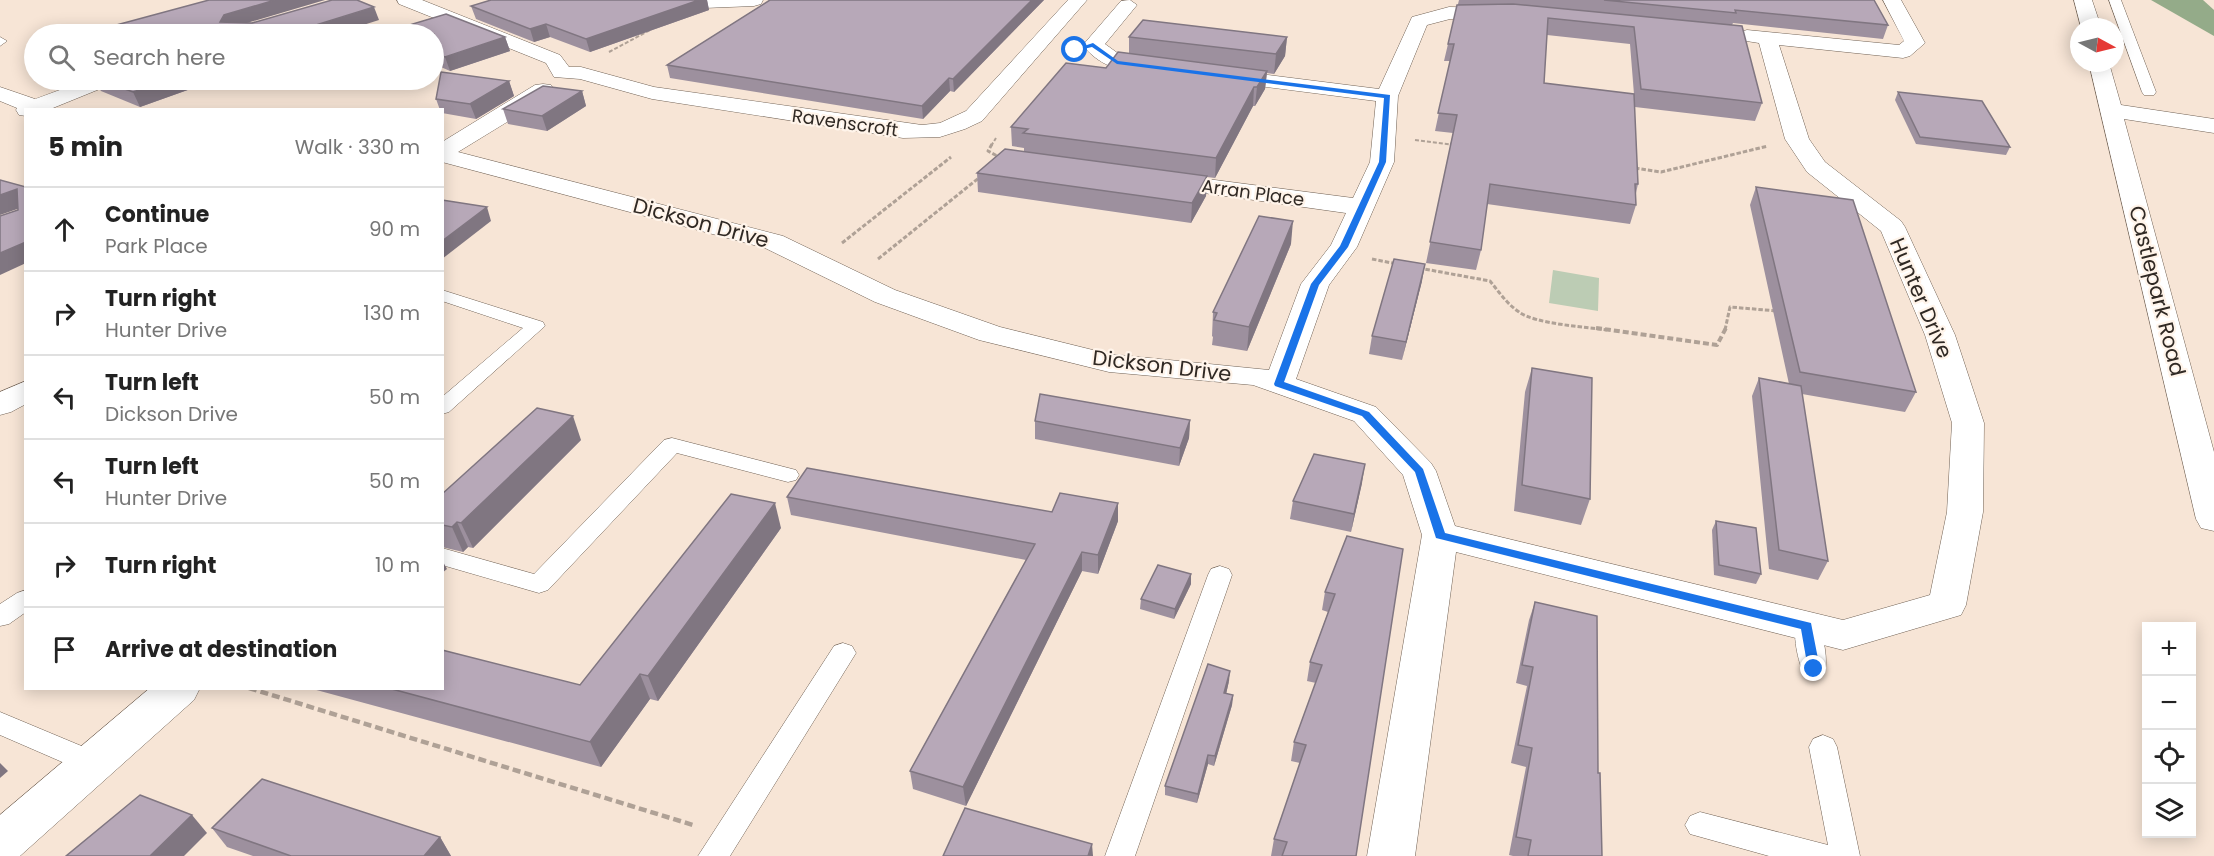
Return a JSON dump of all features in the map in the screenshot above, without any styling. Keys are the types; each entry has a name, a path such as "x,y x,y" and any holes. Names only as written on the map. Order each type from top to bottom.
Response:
{"street":[{"path":"704,2 754,0"},
{"name":"Ravenscroft","path":"561,73 581,73 652,93 903,131 936,132 961,124 974,116 1078,0"},
{"path":"1732,35 1903,52 1915,43 1892,0"},
{"path":"2083,0 2088,18"},
{"path":"413,1 553,59 558,63 561,73 550,86 444,152"},
{"path":"1421,3 1442,15"},
{"path":"1128,5 1093,45 1117,63 1176,70"},
{"path":"1279,384 1315,284 1339,253 1382,162 1387,96 1419,21 1442,15 1521,13"},
{"name":"Hunter Drive","path":"1440,535 1843,635 1947,605 1965,512 1968,423 1940,336 1892,227 1816,167 1797,139 1767,38"},
{"name":"Castlepark Road","path":"2101,72 2214,519"},
{"path":"1199,73 1387,96"},
{"path":"32,108 79,90"},
{"path":"0,94 27,108"},
{"path":"2111,110 2214,126"},
{"path":"0,118 24,111"},
{"name":"Dickson Drive","path":"444,154 774,242 885,296 990,334 1109,363 1257,376 1365,414 1419,471 1440,535 1392,856"},
{"name":"Arran Place","path":"1140,178 1361,207"},
{"path":"0,405 24,391"},
{"path":"0,844 176,690"}],"lane":[{"path":"2115,0 2149,92"},
{"path":"444,295 536,326 444,406"},
{"path":"444,557 539,584 672,445 788,475"},
{"path":"1120,856 1220,575"},
{"path":"0,617 24,600"},
{"path":"1807,626 1814,669"},
{"path":"720,846 843,653"},
{"path":"0,723 93,763"},
{"path":"1823,747 1845,856"},
{"path":"1700,825 1821,856"}],"path":[{"path":"561,73 591,61 704,2"},
{"path":"999,135 988,151 1002,159"},
{"path":"1384,136 1465,146"},
{"path":"1627,167 1661,172 1797,139"},
{"path":"817,263 960,150"},
{"path":"852,280 984,173"},
{"path":"1339,253 1490,281 1507,302 1521,314 1552,322 1717,345 1728,324 1730,307 1778,312"},
{"path":"255,690 720,846"}],"green space":[{"path":"2151,0 2203,0 2214,10 2214,36"},
{"path":"1553,270 1599,278 1598,311 1549,303"}],"building":[{"path":"209,0 275,0 224,15 220,22 252,23 332,0 357,0 374,7 319,24 120,24"},
{"path":"491,0 699,0 586,39 546,24 530,29 471,6"},
{"path":"770,0 1032,0 953,79 949,78 922,106 667,65"},
{"path":"1604,0 1874,0 1888,25 1735,10 1736,13"},
{"path":"1513,4 1742,26 1762,103 1641,89 1634,27 1548,18 1544,83 1634,94 1638,184 1635,184 1636,205 1490,184 1481,250 1430,242 1457,115 1438,113 1454,44 1448,44 1457,5"},
{"path":"446,14 505,37 445,57 444,24 413,24"},
{"path":"1143,20 1287,37 1276,54 1129,37"},
{"path":"1118,52 1267,71 1257,87 1254,87 1216,158 1023,133 1028,129 1011,127 1066,63 1106,68"},
{"path":"444,72 509,81 470,104 436,99 438,90 444,90"},
{"path":"543,86 582,91 542,116 503,109"},
{"path":"1898,92 1982,101 2010,147 1920,137"},
{"path":"1005,149 1207,176 1192,203 977,173"},
{"path":"0,180 24,186 24,243 0,253 0,216 18,210 17,189 0,195"},
{"path":"1756,187 1853,200 1916,392 1800,372"},
{"path":"444,200 487,207 444,239"},
{"path":"1259,216 1293,221 1249,327 1214,320 1217,313 1213,312"},
{"path":"1394,259 1425,264 1406,342 1372,336"},
{"path":"1532,368 1592,378 1590,499 1522,485"},
{"path":"1759,378 1801,386 1828,561 1779,550"},
{"path":"1040,394 1190,420 1180,448 1035,421"},
{"path":"537,408 573,416 461,523 457,522 452,527 444,525 444,492"},
{"path":"1314,454 1365,464 1354,514 1293,501"},
{"path":"807,468 1052,512 1060,493 1118,503 1098,555 1082,552 963,787 910,771 1035,544 787,497"},
{"path":"731,494 775,503 648,676 640,674 590,742 395,690 444,690 444,651 580,685"},
{"path":"1716,521 1756,528 1761,574 1719,565"},
{"path":"1347,536 1403,549 1356,856 1282,856 1287,842 1274,839 1306,745 1294,742 1322,665 1310,662 1335,594 1325,592"},
{"path":"1158,565 1191,574 1175,609 1141,599"},
{"path":"1535,602 1597,616 1598,773 1600,773 1602,856 1528,856 1531,840 1516,837 1532,748 1518,745 1533,667 1522,665"},
{"path":"1208,664 1230,671 1224,693 1233,695 1215,756 1208,755 1198,794 1165,786"},
{"path":"262,779 440,837 424,856 291,856 212,828"},
{"path":"140,795 192,815 150,856 66,856"},
{"path":"965,808 1092,844 1088,856 943,856"}],"route":[{"path":"1075,50 1093,45 1117,63 1387,96 1382,162 1344,247 1315,284 1279,384 1365,414 1419,471 1440,535 1807,626 1814,669"}]}
